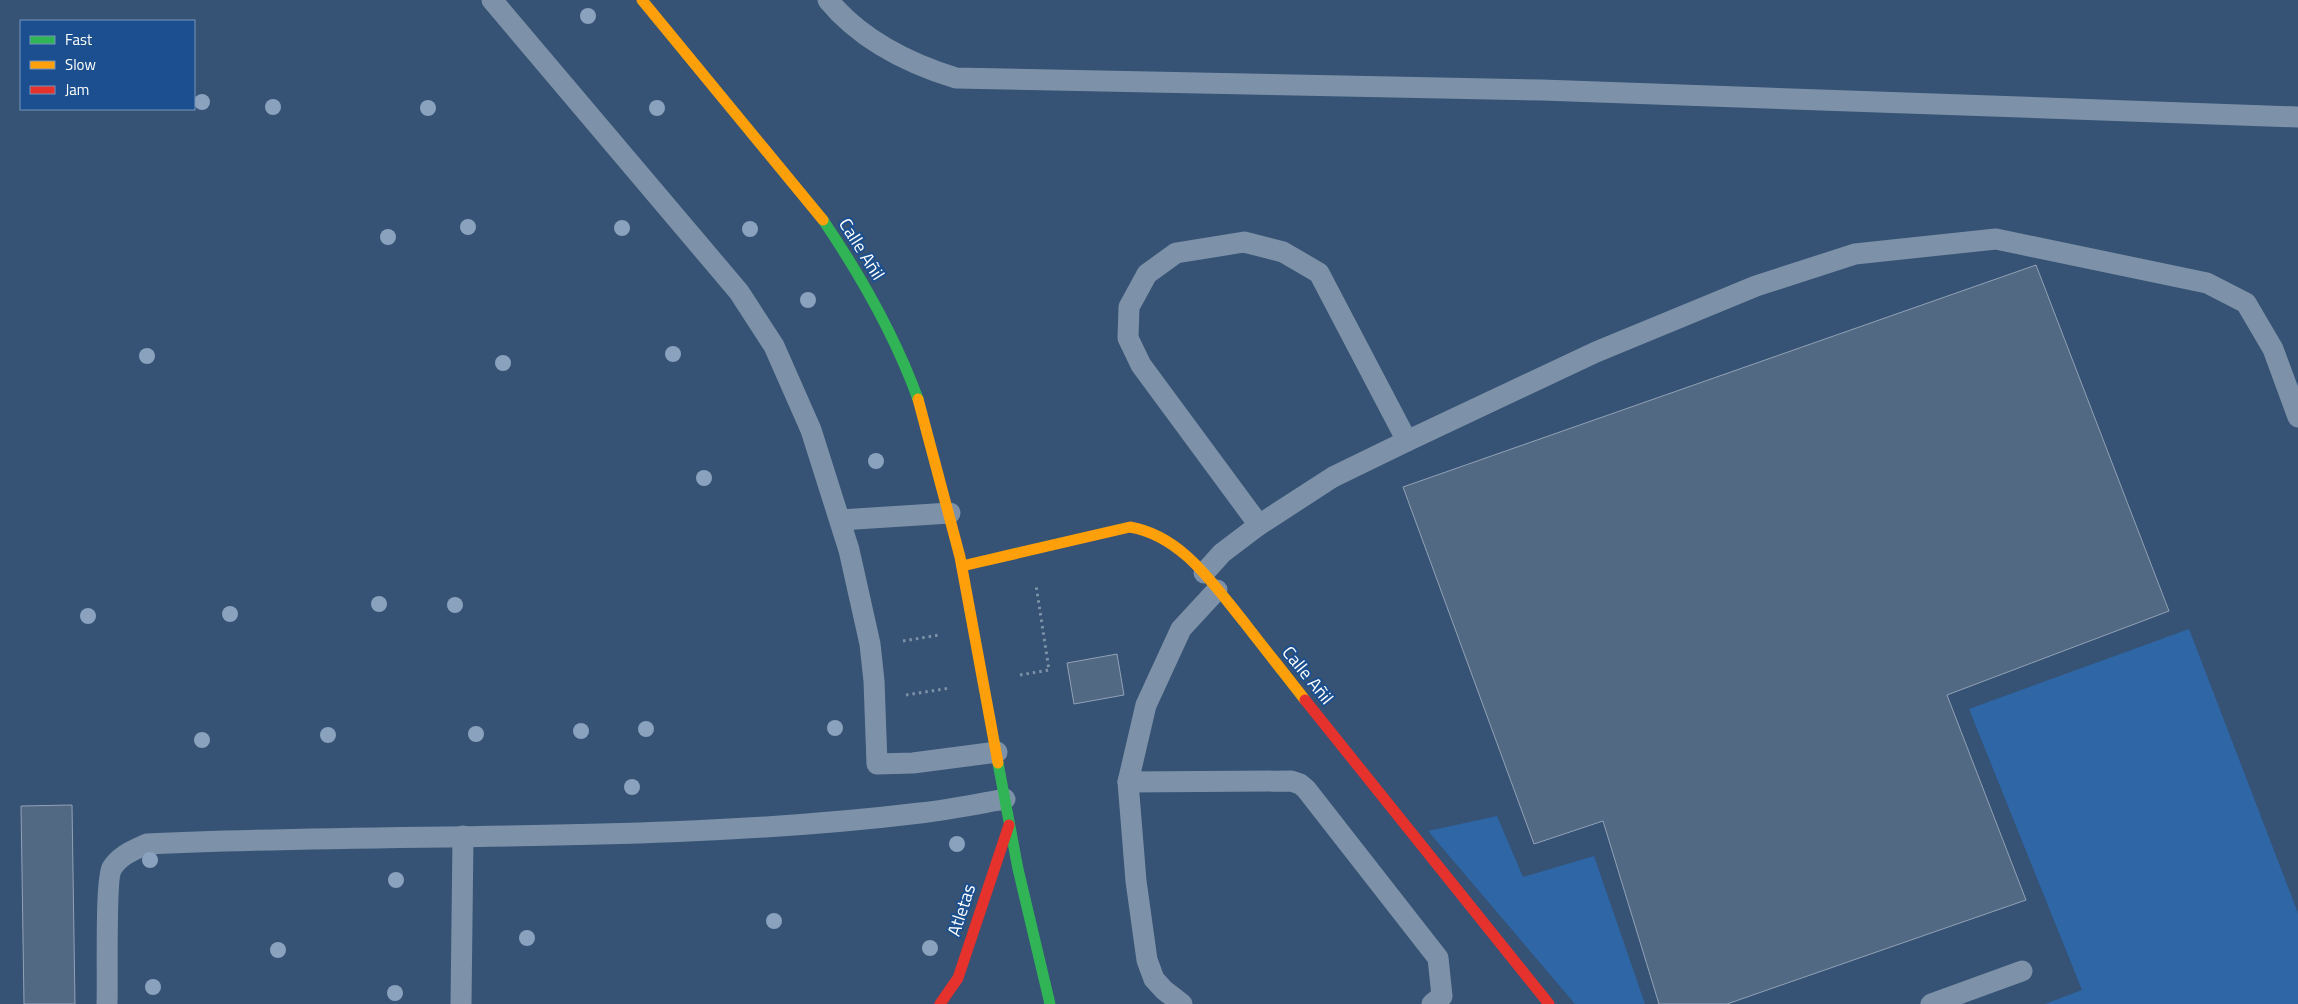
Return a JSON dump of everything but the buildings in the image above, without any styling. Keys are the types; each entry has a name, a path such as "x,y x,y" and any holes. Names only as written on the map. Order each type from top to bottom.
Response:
{"main road":[{"name":"Calle Añil","path":"642,0 814,208 862,279 892,337 917,398 950,513 962,566 1009,825 1050,1004"},
{"name":"Calle Añil","path":"962,566 1130,527 1144,528 1158,533 1181,550 1218,590 1549,1004"},
{"name":"Atletas","path":"940,1004 958,978 1009,825"}],"lane":[{"path":"492,0 739,292 774,346 811,430 840,520 870,644 874,681 877,764 913,763 997,752"},
{"path":"828,0 854,26 878,44 912,62 956,78 1542,90 2298,117"},
{"path":"1204,573 1222,553 1259,525 1333,477 1596,352 1756,286 1855,254 1996,240 2206,283 2246,303 2274,349 2298,417"},
{"path":"1259,525 1142,365 1128,338 1129,307 1147,274 1176,253 1244,242 1283,252 1319,273 1407,441"},
{"path":"840,520 950,513"},
{"path":"1182,1004 1164,990 1154,979 1147,960 1136,881 1128,782 1146,706 1181,629 1218,590"},
{"path":"1128,782 1291,782 1300,784 1306,789 1438,958 1442,996 1432,1004"},
{"path":"108,1004 109,889 111,869 126,854 147,844 203,841 591,834 844,821 922,813 1005,799"},
{"path":"461,1004 462,836"},
{"path":"1931,1004 2022,971"}],"path":[{"path":"1037,591 1049,670"},
{"path":"896,643 974,628"}],"shaded area":[{"path":"2189,629 2298,913 2298,1004 2045,1004 2082,990 1969,709"},
{"path":"1497,816 1523,877 1594,856 1645,1004 1575,1004 1428,831"}],"traffic: fast":[{"path":"823,220 851,263 888,329 918,399"},
{"path":"998,763 1018,869 1050,1004"}],"traffic: slow":[{"path":"642,0 823,220"},
{"path":"918,399 960,557 998,763"},
{"path":"962,566 1130,527 1149,532 1181,551 1195,564 1244,622 1305,700"}],"traffic: jam":[{"path":"1305,700 1549,1004"},
{"path":"940,1004 958,978 1009,825"}]}
